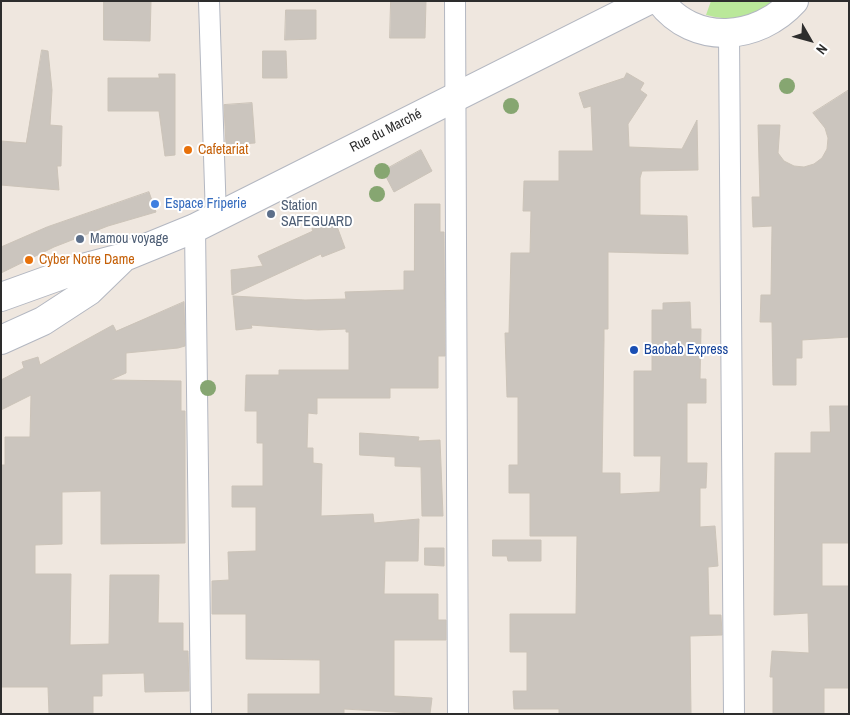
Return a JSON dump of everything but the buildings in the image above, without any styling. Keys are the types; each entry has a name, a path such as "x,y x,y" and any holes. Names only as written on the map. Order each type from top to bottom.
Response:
{"main road":[{"name":"Rue du Marché","path":"1,297 79,269 124,257 206,223 647,1"},
{"path":"660,1 676,17 692,27 710,32 729,34 748,31 765,25 781,15 794,1"},
{"name":"Rue du Marché","path":"1,340 43,321 89,291 124,257"}],"street":[{"path":"201,714 209,1"},
{"path":"455,1 458,714"},
{"path":"729,34 734,714"}],"green space":[{"path":"711,1 778,1 751,15 728,19 706,15"}],"place":[{"name":"Cafetariat","path":"188,150"},
{"name":"Espace Friperie","path":"155,204"},
{"name":"Station SAFEGUARD","path":"271,214"},
{"name":"Mamou voyage","path":"80,239"},
{"name":"Cyber Notre Dame","path":"29,260"},
{"name":"Baobab Express","path":"634,350"}]}
